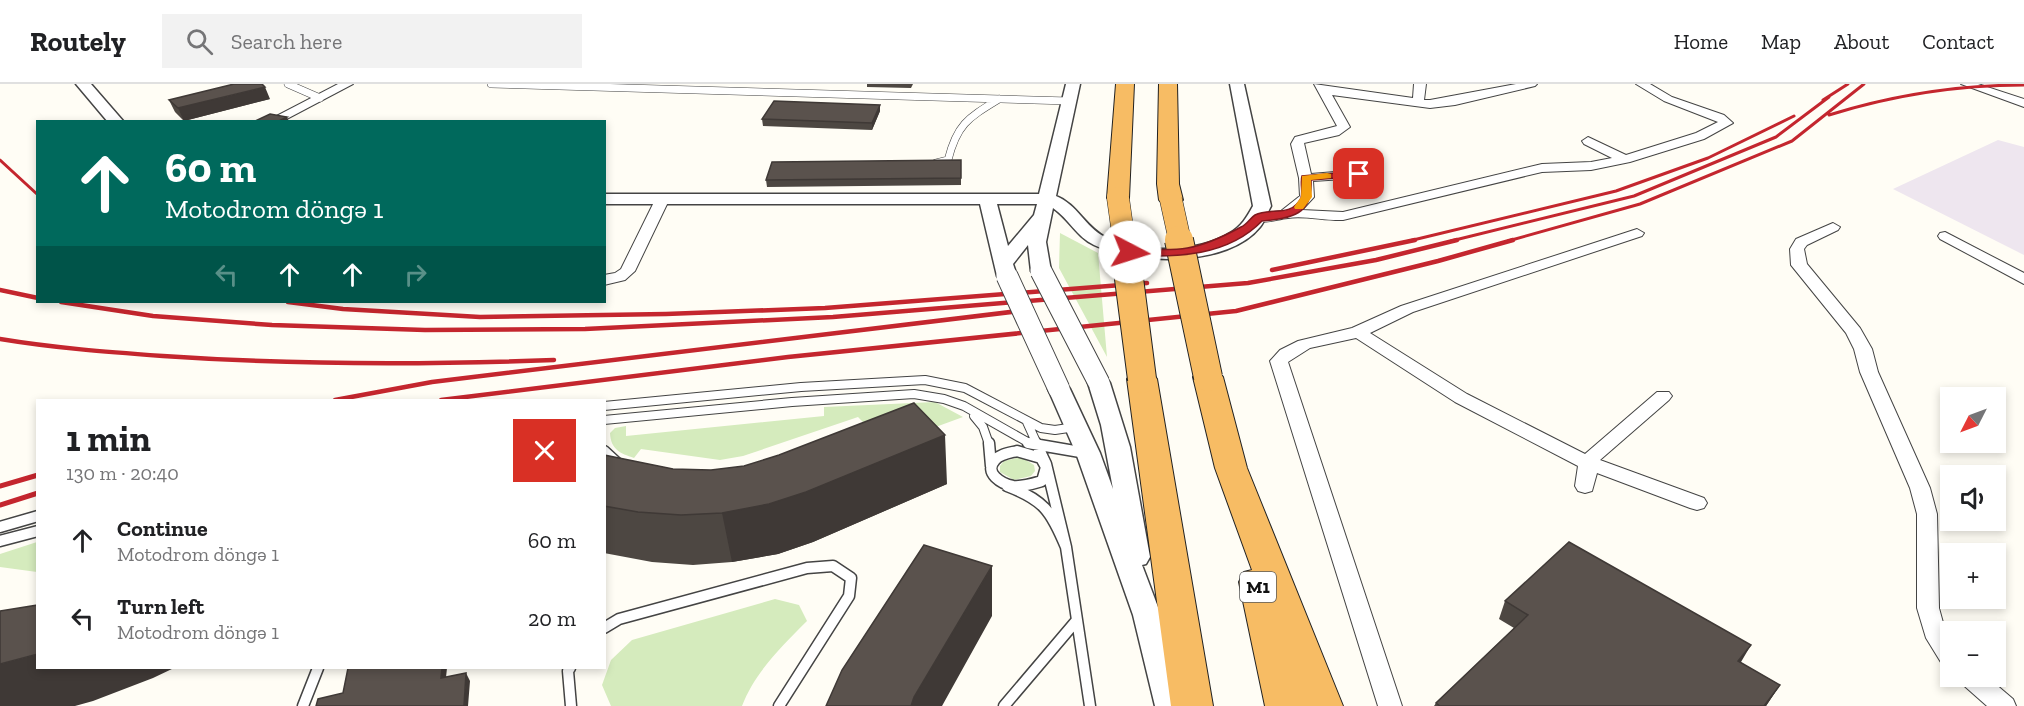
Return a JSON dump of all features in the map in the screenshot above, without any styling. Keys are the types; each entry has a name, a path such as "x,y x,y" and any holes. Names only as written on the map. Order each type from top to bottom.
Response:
{"highway":[{"path":"1125,84 1118,198 1192,706"},
{"path":"1168,84 1168,184 1208,377 1231,468 1323,706"},
{"name":"M1","path":"1231,468 1286,706"}],"street":[{"path":"83,84 115,120"},
{"path":"275,120 347,84"},
{"path":"1072,84 1037,242 1041,271 1099,383 1108,407 1117,443 1147,615 1170,706"},
{"path":"1237,84 1262,206 1259,218"},
{"path":"1418,103 1420,84"},
{"path":"1322,87 1356,88 1418,103 1455,101 1531,84"},
{"path":"1290,213 1324,217 1343,216 1542,168 1591,166 1624,159 1689,139 1727,123 1720,118 1668,99 1642,84"},
{"path":"1967,84 2024,103"},
{"path":"606,199 987,199 1045,207 1064,206 1080,227 1097,240 1130,252 1192,253 1207,249 1240,234 1259,218 1290,213 1297,209 1307,197 1306,178 1297,144 1299,141 1335,132 1344,127 1322,87"},
{"path":"1588,141 1624,159"},
{"path":"1306,178 1359,174"},
{"path":"987,199 1005,271 1077,426 1147,615"},
{"path":"606,280 620,277 627,271 662,200"},
{"path":"1005,271 1045,207"},
{"path":"1833,226 1802,242 1797,249 1798,265 1834,305 1859,340 1869,372 1920,488 1927,514 1928,608 1934,633 1940,642"},
{"path":"1390,706 1360,606 1279,360 1294,347 1358,332 1417,306 1636,233"},
{"path":"1945,236 2024,279"},
{"path":"1358,332 1461,398 1588,463 1697,503"},
{"path":"1585,486 1588,463 1596,452 1663,396"},
{"path":"1982,687 2004,706"}],"lane":[{"path":"288,84 320,98"},
{"path":"491,84 1069,101"},
{"path":"923,164 948,160 954,133 962,122 999,99"},
{"path":"606,406 801,387 925,381 965,388 1041,428 1055,430 1077,426"},
{"path":"606,420 885,395 929,395 964,406 1040,447 1088,453"},
{"path":"964,406 984,426 988,435 991,474 997,481 1045,502 1051,510 1066,547"},
{"path":"1027,422 1046,464 1066,547 1090,706"},
{"path":"991,466 996,458 1005,453 1017,451 1030,452 1040,457 1046,464 1047,472 1042,482 1020,488 1007,486"},
{"path":"606,454 609,458 629,469"},
{"path":"0,527 36,517"},
{"path":"0,541 36,532"},
{"path":"606,627 619,619 807,568 833,566 851,578 849,596 779,706"},
{"path":"1004,706 1077,620"},
{"path":"303,706 318,669"},
{"path":"569,669 571,706"}],"shaded area":[{"path":"1998,140 2024,147 2024,255 1893,189"}],"green space":[{"path":"1060,233 1098,253 1107,357 1059,268"},
{"path":"935,402 963,417 911,436 865,424 858,417 743,456 720,460 641,449 634,458 614,447 610,433 615,428 626,426 626,436 824,416 824,407"},
{"path":"1021,457 1034,465 1035,471 1031,476 1014,480 1000,472 1000,466 1004,461"},
{"path":"36,542 36,572 0,567 0,554"},
{"path":"775,599 799,605 807,621 762,671 742,706 611,706 602,685 611,660 632,640"}],"building":[{"path":"234,84 262,84 265,87 178,108 169,100"},
{"path":"774,101 880,105 872,123 762,119"},
{"path":"270,114 287,117 281,120 257,120"},
{"path":"961,160 961,178 766,180 772,162"},
{"path":"914,403 945,435 806,492 769,504 722,513 681,515 638,512 606,506 606,455 673,469 711,470 744,466 779,455"},
{"path":"1569,542 1751,645 1738,661 1780,685 1764,706 1440,706 1436,703 1528,615 1505,601"},
{"path":"924,545 992,566 914,697 911,706 826,706 842,670"},
{"path":"36,605 36,655 0,664 0,611"},
{"path":"348,669 442,669 441,678 466,673 464,706 316,706 318,699 343,693"}],"railway":[{"path":"1823,100 1848,84"},
{"path":"1508,241 1640,204 1792,141 1864,84"},
{"path":"1829,115 1925,92 2024,85"},
{"path":"1451,241 1634,196 1776,137 1829,97"},
{"path":"1409,241 1616,191 1708,158 1794,116"},
{"path":"0,160 36,193"},
{"path":"1272,270 1415,240"},
{"path":"68,303 153,316 272,325 425,330 585,329 833,317 1248,283 1376,260 1457,240"},
{"path":"449,399 788,357 1236,311 1513,240"},
{"path":"296,303 343,309 480,317 666,314 825,308 1147,283"},
{"path":"0,290 36,298"},
{"path":"340,399 432,382 1019,311"},
{"path":"0,339 163,356 310,363 554,360"},
{"path":"0,486 36,476"},
{"path":"0,505 36,494"}],"slow traffic":[{"path":"1299,207 1308,193 1306,178 1327,176"}],"route":[{"path":"1130,252 1170,255 1207,249 1231,239 1249,228 1259,218 1282,216 1297,209 1307,197 1306,178 1359,174"}]}
